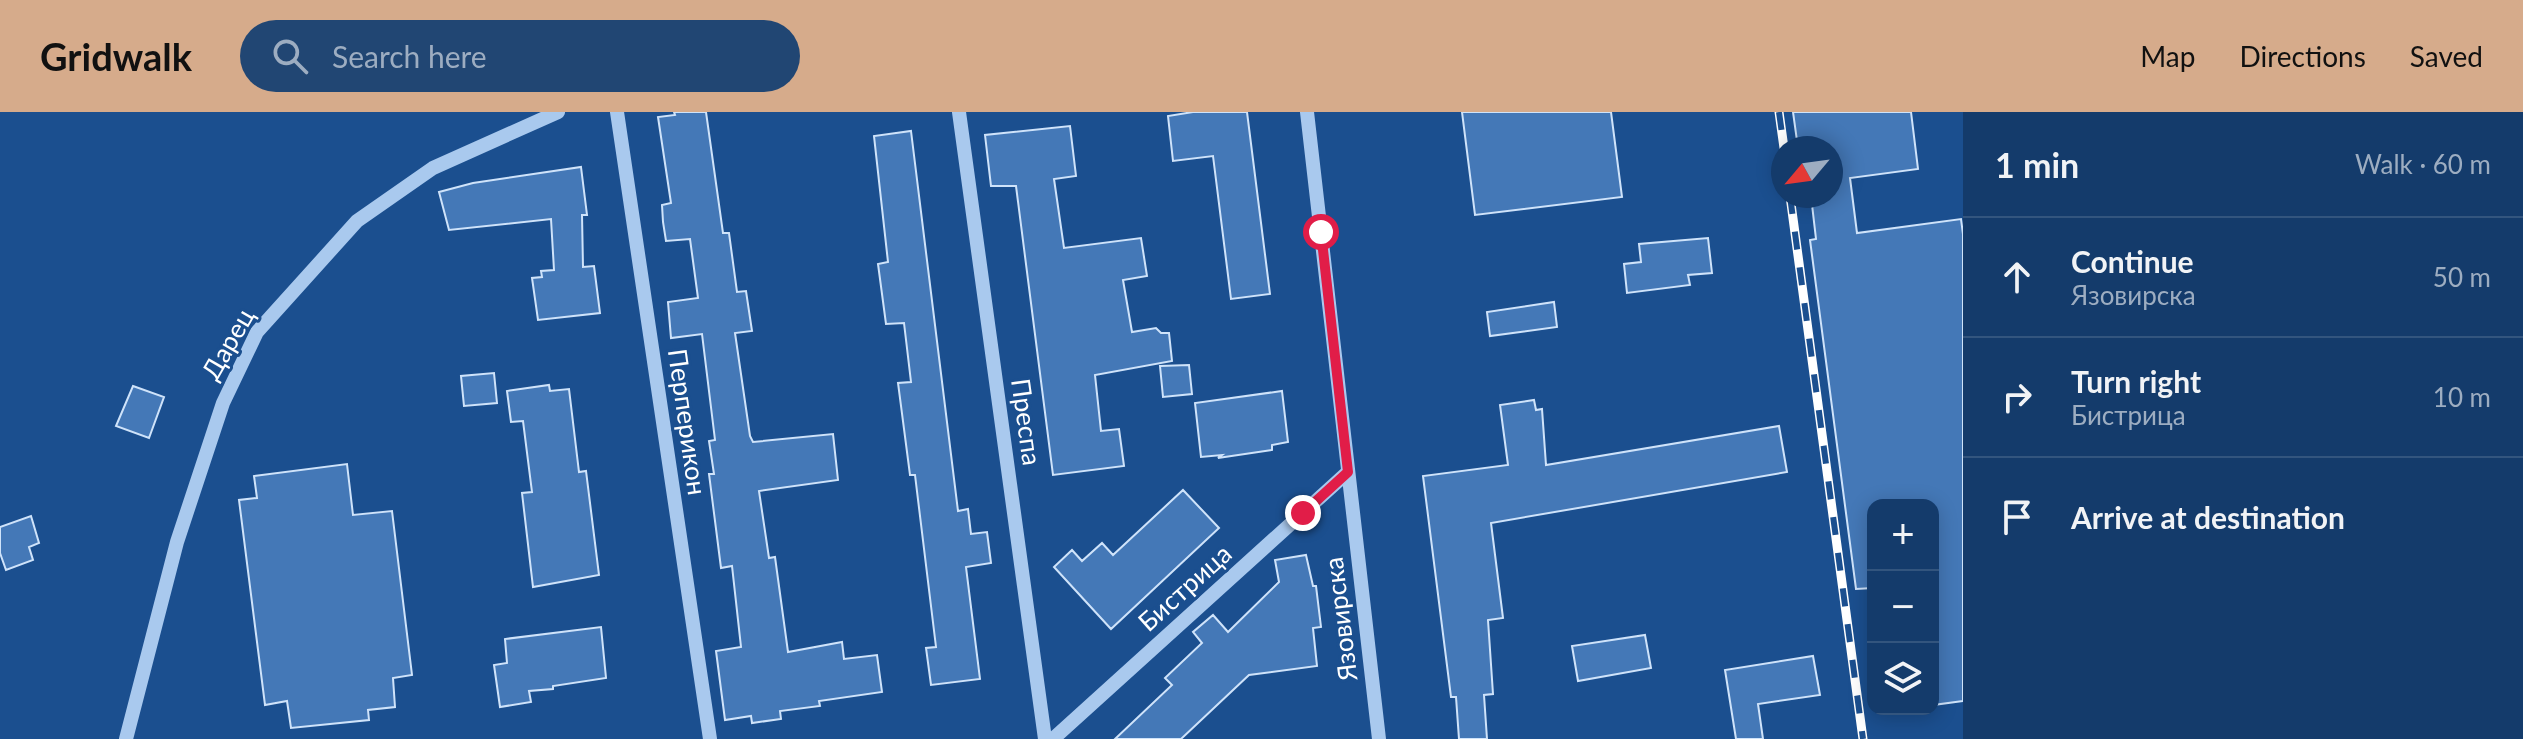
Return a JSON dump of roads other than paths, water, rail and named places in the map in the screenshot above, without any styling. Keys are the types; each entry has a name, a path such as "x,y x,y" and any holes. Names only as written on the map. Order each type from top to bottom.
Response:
{"street":[{"name":"Дарец","path":"126,739 177,542 223,403 257,332 357,221 433,168 558,112"},
{"name":"Перперикон","path":"617,112 710,739"},
{"name":"Преспа","path":"959,112 1045,739"},
{"name":"Язовирска","path":"1307,112 1379,739"},
{"name":"Бистрица","path":"1053,739 1348,472"}],"railway":[{"path":"1779,112 1782,136"},
{"path":"1792,208 1863,739"}]}
